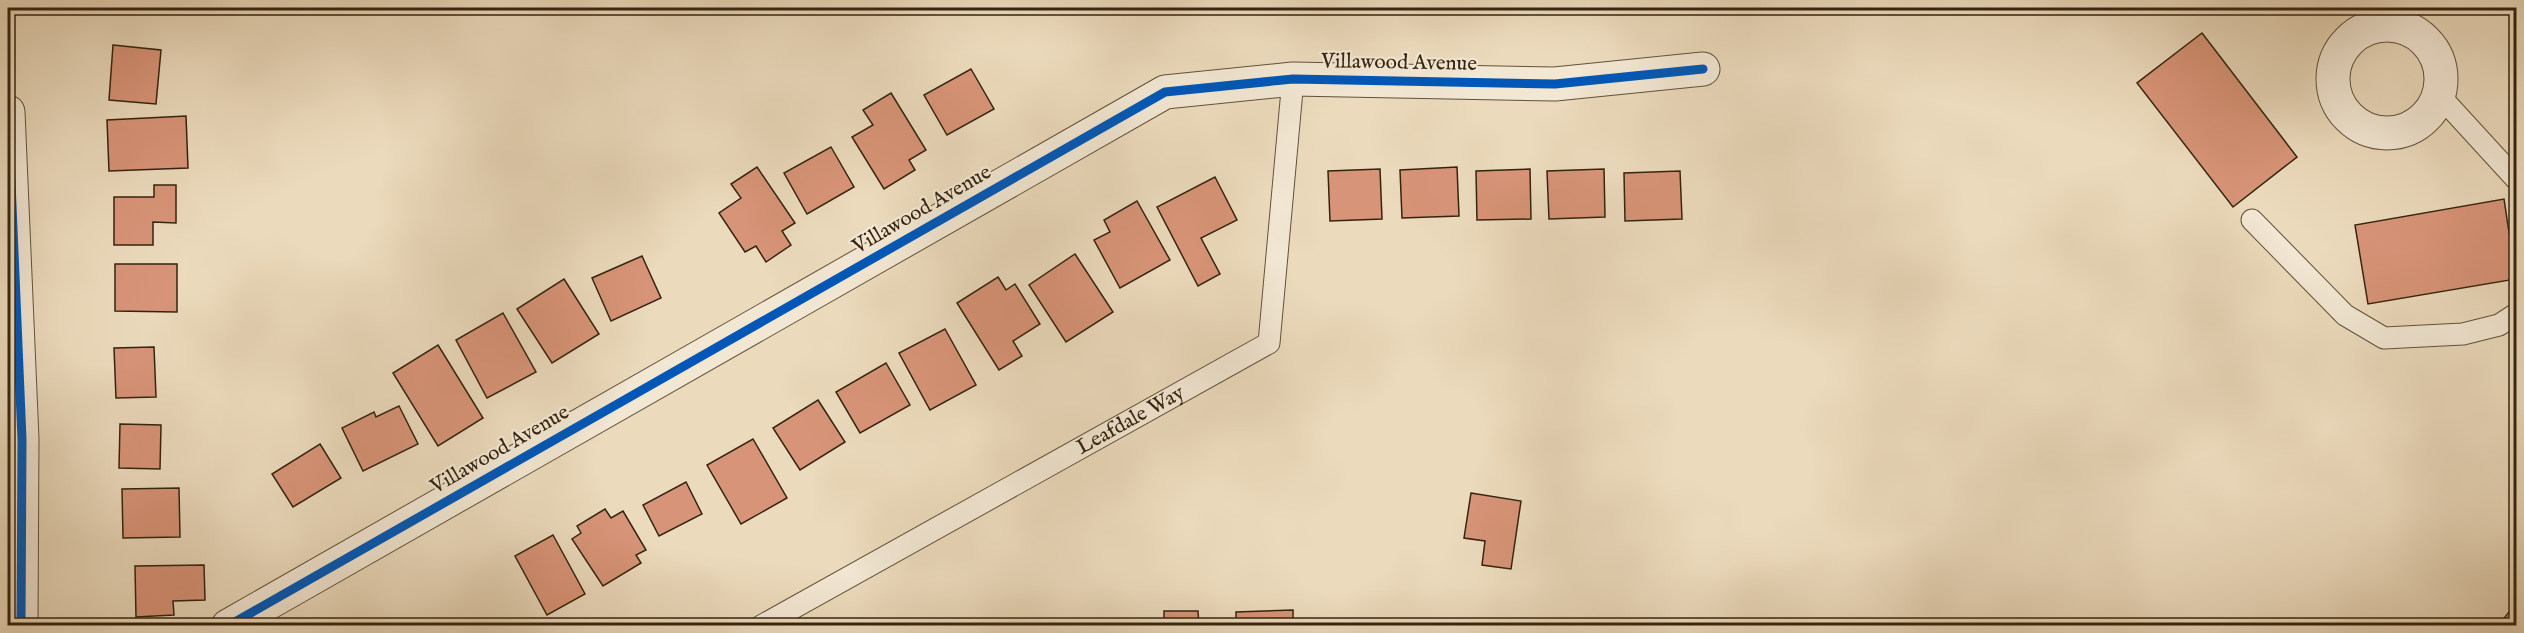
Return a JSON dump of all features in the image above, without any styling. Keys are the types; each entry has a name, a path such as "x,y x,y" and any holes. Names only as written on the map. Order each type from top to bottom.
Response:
{"street":[{"path":"2362,18 2404,28 2425,40 2436,56 2441,79 2439,95 2431,111 2418,124 2404,131 2385,134 2367,130 2355,124 2340,105 2332,83 2335,61 2341,50 2354,36 2362,18"},
{"name":"Villawood Avenue","path":"228,626 1165,92 1293,79 1555,84 1703,69"},
{"path":"8,112 21,626"}],"lane":[{"name":"Leafdale Way","path":"761,626 1269,344 1293,79"},
{"path":"2439,95 2517,179"},
{"path":"2252,220 2345,315 2384,338 2463,334 2499,325 2517,314"}],"building":[{"path":"2202,33 2297,157 2233,207 2137,83"},
{"path":"113,45 161,50 156,104 109,100"},
{"path":"971,69 994,109 947,135 924,95"},
{"path":"891,93 926,150 909,160 915,170 884,189 852,137 873,125 863,110"},
{"path":"186,116 188,168 109,171 107,120"},
{"path":"831,147 854,187 807,214 784,173"},
{"path":"757,167 795,223 782,231 791,245 766,262 756,246 745,252 719,213 741,198 731,184"},
{"path":"1457,167 1459,216 1402,218 1400,170"},
{"path":"1380,169 1382,219 1330,221 1328,171"},
{"path":"1530,169 1531,219 1477,220 1476,171"},
{"path":"1604,169 1605,217 1549,219 1547,171"},
{"path":"1680,171 1682,219 1625,221 1624,173"},
{"path":"1215,177 1237,220 1201,238 1220,274 1198,286 1157,207"},
{"path":"154,185 176,185 176,223 153,222 153,245 114,245 114,197 154,197"},
{"path":"2504,199 2516,279 2368,304 2355,225"},
{"path":"1137,201 1170,260 1120,288 1094,240 1110,232 1104,220"},
{"path":"1075,254 1113,312 1066,342 1029,285"},
{"path":"642,256 661,298 611,321 592,278"},
{"path":"115,264 177,264 177,312 115,311"},
{"path":"998,277 1006,290 1015,284 1040,324 1013,341 1022,356 999,370 957,303"},
{"path":"564,279 599,334 552,363 517,309"},
{"path":"503,313 536,372 487,398 456,340"},
{"path":"945,329 976,385 930,410 899,353"},
{"path":"438,345 483,418 438,446 393,373"},
{"path":"154,347 156,397 116,398 114,348"},
{"path":"886,363 910,405 860,433 836,392"},
{"path":"818,400 845,442 800,470 773,428"},
{"path":"399,406 418,444 363,471 342,428 374,412 376,417"},
{"path":"120,424 161,425 160,469 119,468"},
{"path":"753,439 787,498 741,524 707,465"},
{"path":"320,444 341,478 293,507 272,474"},
{"path":"686,482 702,514 659,536 643,505"},
{"path":"179,488 180,537 123,538 122,489"},
{"path":"1471,493 1521,501 1511,569 1482,565 1485,541 1464,538"},
{"path":"605,509 611,518 623,511 646,550 636,555 641,563 603,586 572,539 581,533 577,526"},
{"path":"553,535 585,594 547,615 515,556"},
{"path":"204,565 205,600 173,601 174,615 136,617 135,566"},
{"path":"2516,603 2516,626 2498,626"},
{"path":"1293,610 1293,626 1236,626 1236,612"},
{"path":"1164,611 1198,611 1199,626 1164,626"}],"cycle path":[{"path":"228,626 1165,92 1293,79 1555,84 1703,69"},
{"path":"8,112 22,439 21,626"}]}
